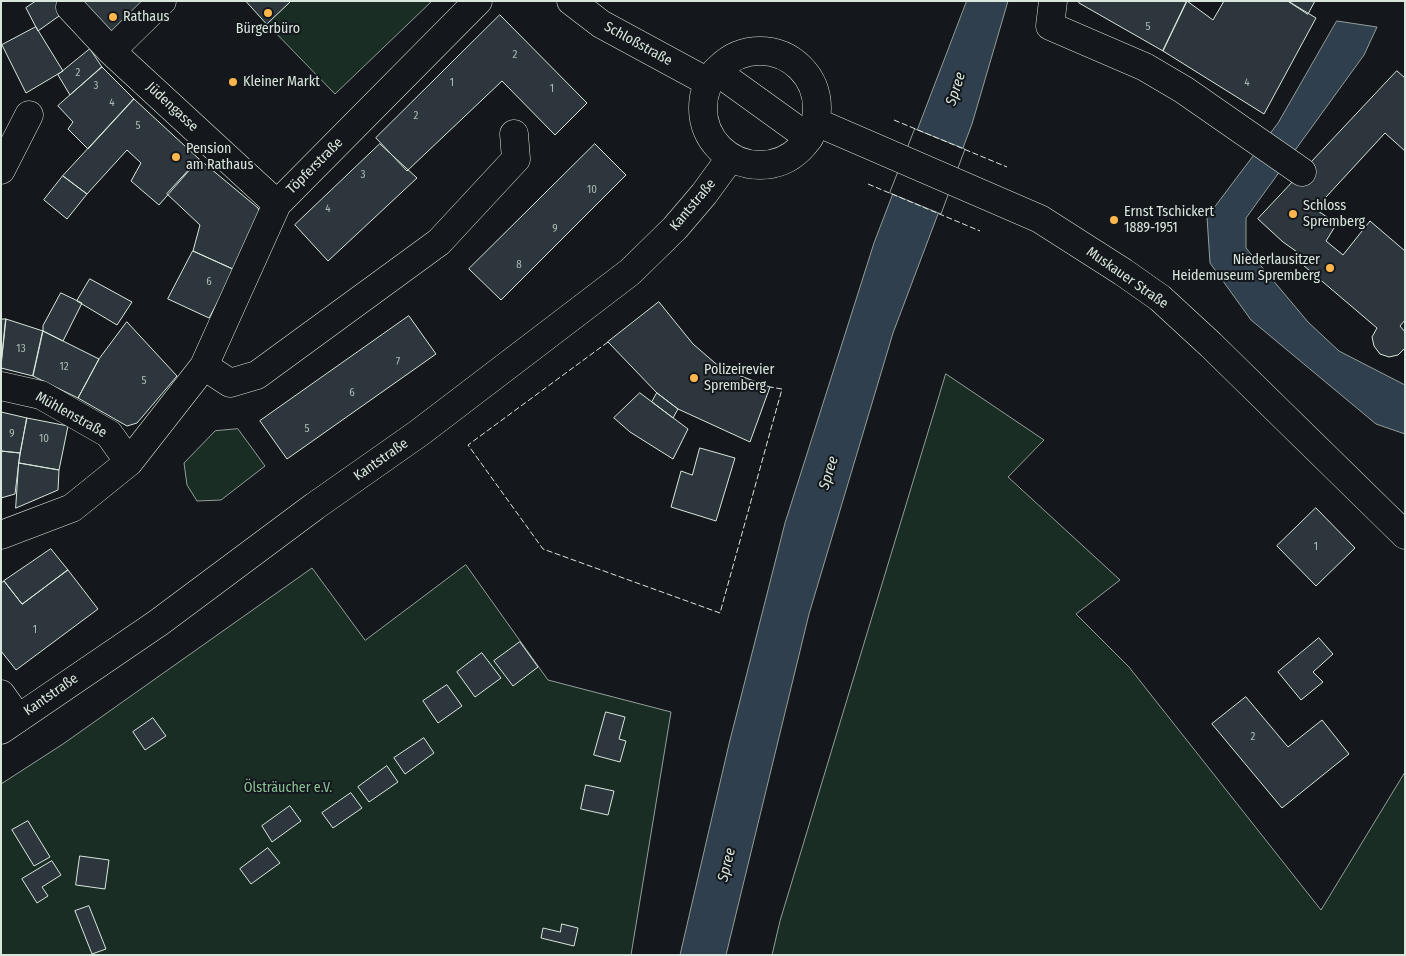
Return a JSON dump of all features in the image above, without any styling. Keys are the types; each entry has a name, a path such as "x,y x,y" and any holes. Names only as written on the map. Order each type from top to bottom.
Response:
{"main road":[{"path":"111,51 162,1"},
{"name":"Töpferstraße","path":"1,535 72,508 129,462 204,366 277,204 478,1"},
{"name":"Schloßstraße","path":"571,1 602,24 712,77 812,130"},
{"name":"Jüdengasse","path":"70,7 111,51 277,204"},
{"path":"1051,13 1184,90 1299,170"},
{"path":"752,50 771,51 789,58 803,70 813,85 818,104 812,130 797,151 782,161 765,165 747,164 731,157 717,146 708,132 703,116 703,98 712,77 734,56 752,50"},
{"path":"1,170 29,115"},
{"name":"Muskauer Straße","path":"812,130 892,156 1040,219 1160,298 1268,399 1405,535"},
{"path":"204,366 230,383 257,374 439,242 516,159 514,134"},
{"name":"Kantstraße","path":"10,724 158,622 315,506 419,433 630,272 684,218 731,157"},
{"name":"Mühlenstraße","path":"1,386 40,395 109,434 129,462"},
{"path":"1,694 10,724"}],"green space":[{"path":"291,1 432,1 335,94 267,24"},
{"path":"946,374 1044,440 1008,477 1120,580 1076,614 1129,667 1321,910 1405,772 1405,955 772,955 780,921"},
{"path":"238,429 265,466 221,500 197,501 187,485 184,463 215,431"},
{"name":"Ölsträucher e.V.","path":"466,565 548,680 671,712 631,955 1,955 1,784 63,744 312,568 365,640"}],"water":[{"name":"Spree","path":"967,1 1008,1 972,124 893,333 809,614 726,955 680,955 729,744 785,523 874,243"},
{"path":"1337,21 1377,27 1364,55 1246,218 1246,248 1308,322 1339,351 1405,385 1405,434 1376,424 1251,320 1210,263 1207,217 1278,123"}],"pier":[{"path":"915,129 965,149 941,214 890,193"}],"building":[{"path":"36,1 58,1 66,11 38,31 26,8"},
{"name":"Rathaus","path":"83,1 144,1 112,32"},
{"name":"Bürgerbüro","path":"246,1 291,1 267,24"},
{"path":"1080,1 1187,1 1163,51 1079,3"},
{"path":"1187,1 1213,20 1224,1 1288,1 1316,18 1264,114 1163,51"},
{"path":"1288,1 1315,1 1308,14"},
{"path":"500,15 587,103 555,135 502,81 407,171 376,138"},
{"path":"36,27 63,71 26,93 2,45"},
{"path":"90,49 102,67 70,95 58,75"},
{"path":"102,67 134,99 88,149 68,129 73,122 58,106"},
{"name":"Schloss Spremberg","path":"1397,71 1405,78 1405,151 1385,133 1315,209 1333,221 1334,228 1326,241 1343,255 1370,221 1405,251 1405,320 1400,326 1405,332 1405,348 1398,355 1389,357 1380,354 1374,346 1372,337 1377,328 1303,265 1307,259 1283,242 1258,219"},
{"path":"134,99 199,159 159,205 131,181 141,163 127,150 87,194 63,176"},
{"path":"380,144 417,178 328,261 295,225"},
{"path":"595,144 626,175 501,300 469,269"},
{"path":"199,159 258,208 261,215 235,270 193,251 200,225 167,194"},
{"path":"63,176 87,194 67,219 44,200"},
{"path":"193,251 235,270 209,318 168,299"},
{"path":"90,279 132,302 117,325 77,301"},
{"path":"61,293 82,303 63,341 43,331 43,326"},
{"name":"Polizeirevier Spremberg","path":"659,302 693,344 722,369 770,387 750,442 678,409 657,393 608,342"},
{"path":"409,316 436,354 287,459 260,421"},
{"path":"1,319 6,319 1,366"},
{"path":"6,319 43,331 33,376 1,368"},
{"path":"127,322 177,376 137,423 127,426 78,398 99,359"},
{"path":"43,331 99,359 78,398 33,376"},
{"path":"640,393 688,429 673,459 630,432 614,418"},
{"path":"657,393 678,409 673,418 652,402"},
{"path":"1,412 27,418 20,453 1,451"},
{"path":"27,418 68,426 59,470 19,463"},
{"path":"700,448 735,458 716,521 671,507 681,471 692,475"},
{"path":"1,451 20,453 15,494 1,498"},
{"path":"19,463 59,470 58,490 16,508"},
{"path":"1316,508 1355,548 1316,586 1277,546"},
{"path":"51,549 68,570 22,604 4,581"},
{"path":"68,570 98,609 16,670 1,651 1,583 4,581 22,604"},
{"path":"1319,638 1333,654 1313,672 1323,682 1301,700 1278,672"},
{"path":"520,642 538,667 513,686 494,661"},
{"path":"482,653 501,678 475,697 457,672"},
{"path":"447,685 462,706 438,723 423,701"},
{"path":"1246,697 1288,747 1322,720 1349,754 1282,808 1212,724"},
{"path":"606,712 625,717 619,739 626,741 620,762 594,755"},
{"path":"153,718 166,736 145,750 133,732"},
{"path":"424,738 434,753 405,774 394,758"},
{"path":"387,766 398,782 369,802 358,787"},
{"path":"586,785 614,791 608,815 581,809"},
{"path":"351,793 362,808 333,828 322,813"},
{"path":"290,806 301,821 272,842 262,826"},
{"path":"28,821 50,857 34,866 12,830"},
{"path":"268,848 280,863 251,884 240,869"},
{"path":"80,856 109,860 105,889 76,885"},
{"path":"52,861 61,875 42,887 48,896 37,903 22,879"},
{"path":"89,906 106,949 92,954 75,911"},
{"path":"562,924 578,928 574,946 541,938 543,928 560,932"}],"fence":[{"path":"894,120 1007,167"},
{"path":"868,184 980,231"},
{"path":"608,342 468,445 543,549 720,613 782,389 770,387"}],"place":[{"name":"Bürgerbüro","path":"268,13"},
{"name":"Rathaus","path":"113,17"},
{"name":"Kleiner Markt","path":"233,82"},
{"name":"Pension am Rathaus","path":"176,157"},
{"name":"Schloss Spremberg","path":"1293,214"},
{"name":"Ernst Tschickert 1889-1951","path":"1114,220"},
{"name":"Niederlausitzer Heidemuseum Spremberg","path":"1330,268"},
{"name":"Polizeirevier Spremberg","path":"694,378"}]}
